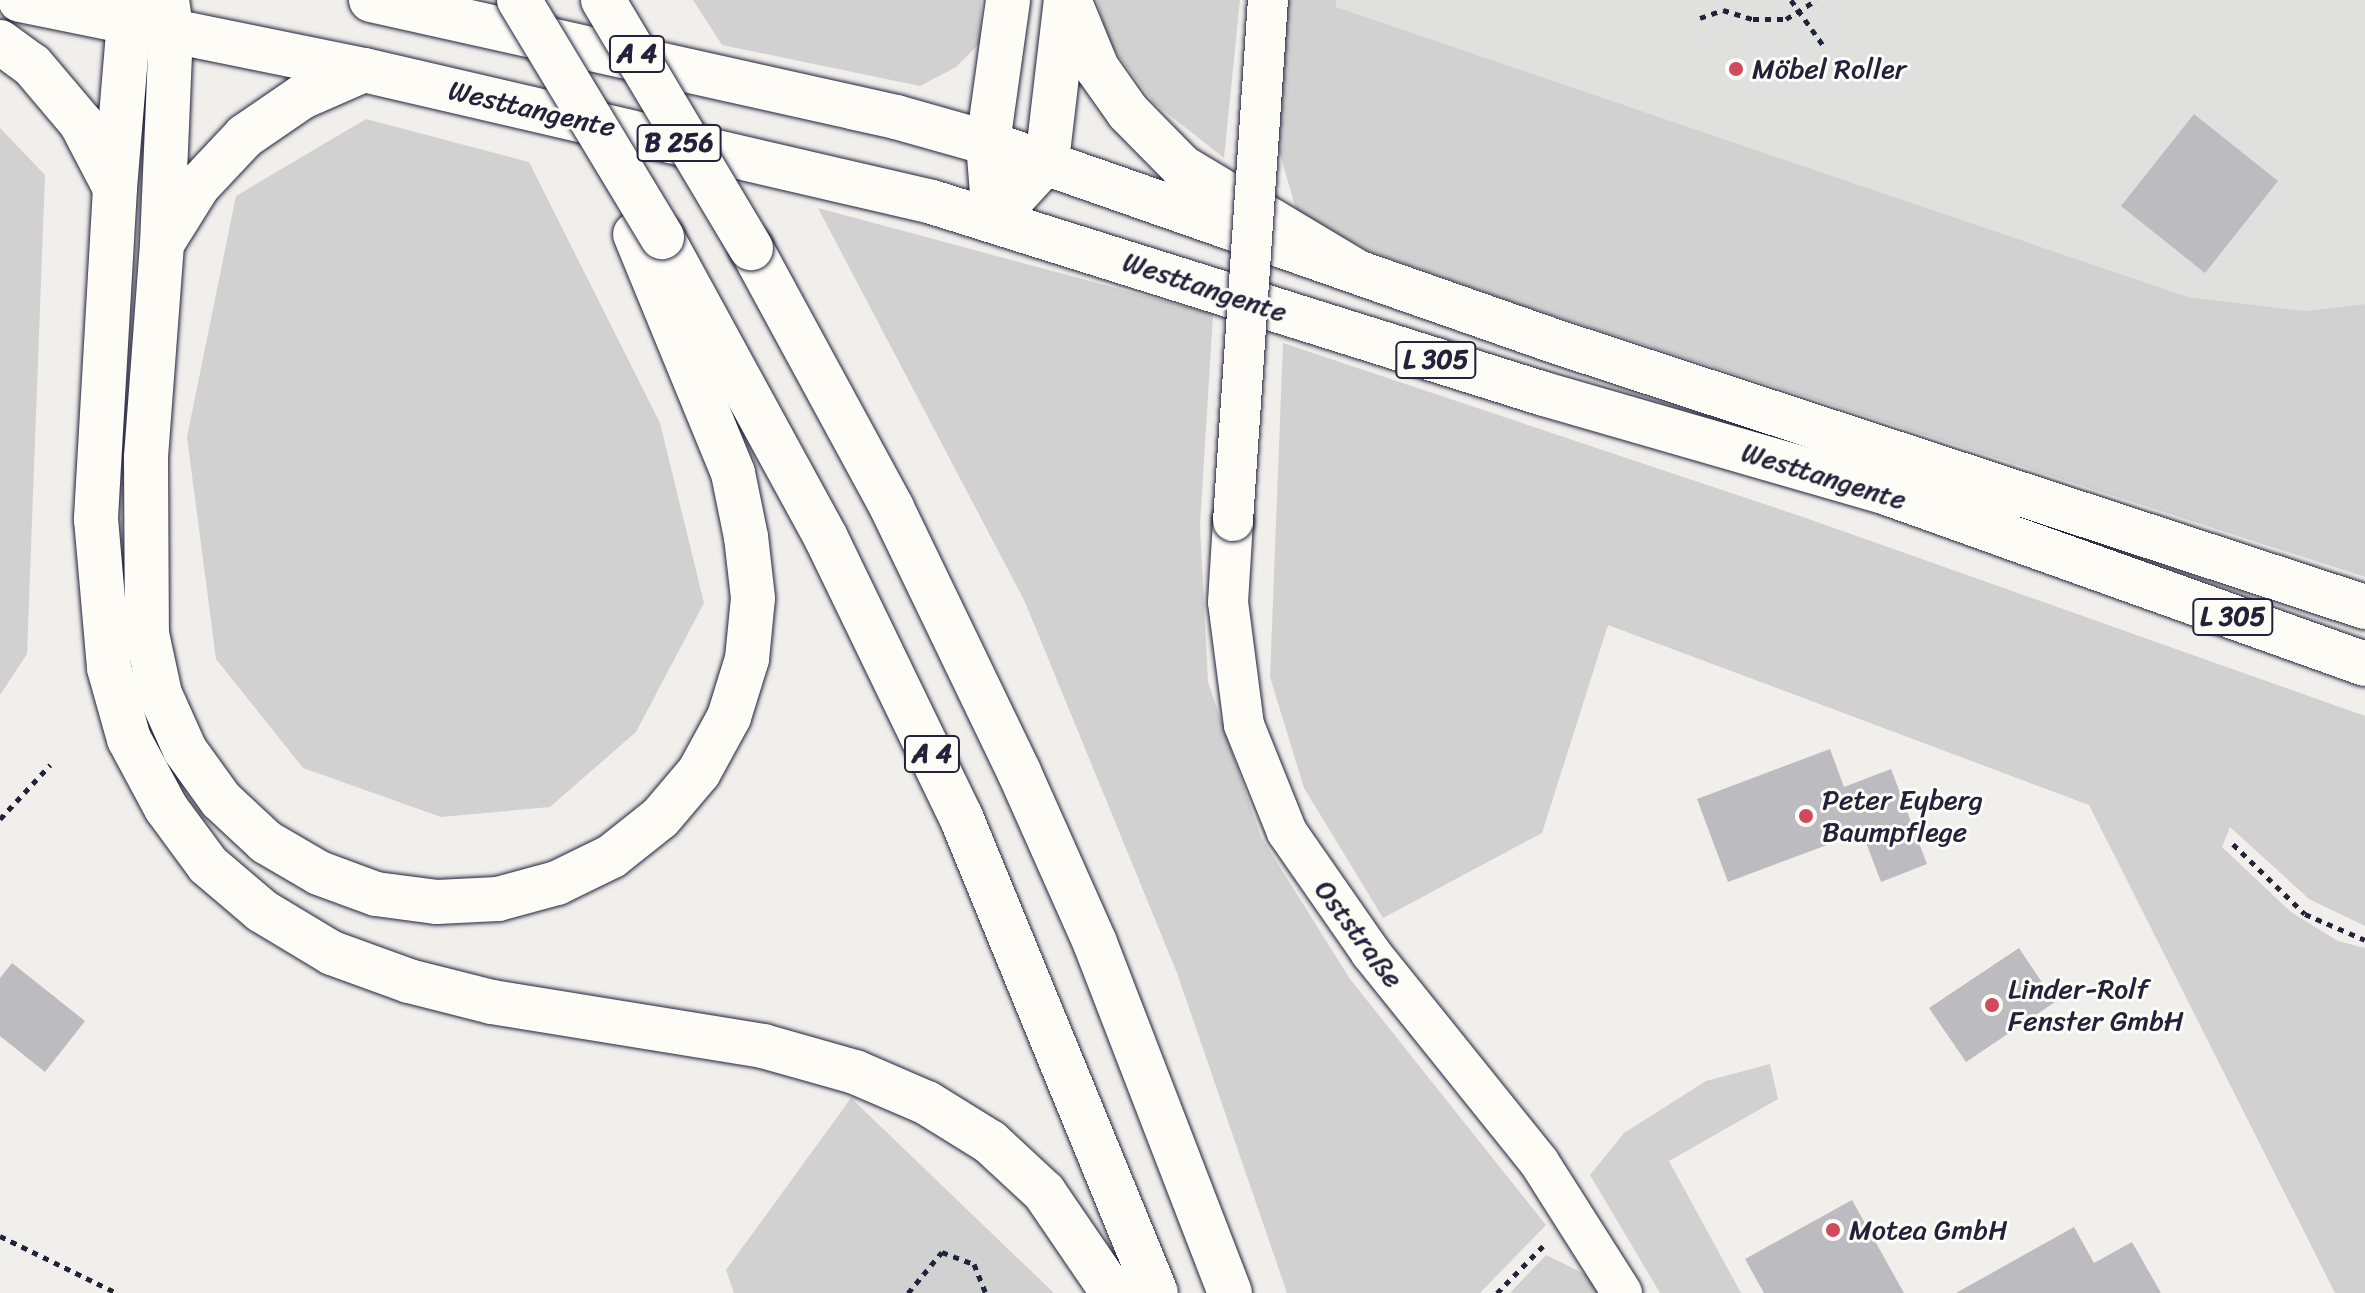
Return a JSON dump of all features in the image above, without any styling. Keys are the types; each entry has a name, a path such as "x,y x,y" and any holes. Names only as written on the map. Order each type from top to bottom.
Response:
{"main road":[{"name":"Westtangente","path":"20,0 169,15 364,70 994,219 1544,394 1881,491 2365,664"},
{"name":"Westtangente","path":"371,0 896,117 988,143 1047,161 1554,341 2365,607"},
{"name":"A 4","path":"519,0 580,95 649,236 819,524 961,817 1156,1293"},
{"name":"A 4","path":"603,0 671,108 751,248 892,508 1019,772 1095,943 1230,1293"},
{"path":"618,0 671,108"},
{"path":"994,219 988,143 1008,0"},
{"path":"994,219 1047,161 1068,0"},
{"path":"1068,0 1097,68 1128,112 1182,167 1354,270"},
{"path":"134,11 115,188 96,519 109,668 129,739 166,808 208,865 262,911 332,953 409,981 492,1002 763,1046 855,1072 927,1103 990,1142 1044,1192 1113,1293"},
{"path":"169,15 162,244 143,577 147,634 160,694 185,750 221,800 266,842 319,873 362,889 437,902 498,899 557,883 612,856 660,818 699,772 729,717 747,659 753,598 733,473 649,236"},
{"path":"0,42 32,65 81,123 115,188"},
{"path":"162,244 198,186 245,136 302,97 364,70"}],"street":[{"name":"Oststraße","path":"1268,0 1228,602 1244,725 1287,832 1362,942 1539,1162 1622,1293"}],"path":[{"path":"1791,0 1823,45"},
{"path":"1700,18 1723,10 1753,19 1786,19 1816,0"},
{"path":"0,819 50,765"},
{"path":"2233,844 2305,914 2365,940"},
{"path":"1497,1293 1574,1214"},
{"path":"0,1236 117,1293"},
{"path":"908,1293 942,1252 974,1264 986,1293"}],"shaded area":[{"path":"693,0 981,0 980,43 956,67 920,86 722,45"},
{"path":"1097,0 1240,0 1224,158 1154,103 1108,41"},
{"path":"1284,0 1336,0 1336,7 2188,297 2305,311 2365,304 2365,577 1524,306 1369,251 1297,213 1273,130"},
{"path":"1336,0 2365,0 2365,304 2305,311 2188,297 1335,7"},
{"path":"366,119 529,162 660,423 704,603 636,732 550,807 441,817 303,768 216,659 187,437 236,196"},
{"path":"0,128 45,175 27,654 0,695"},
{"path":"818,208 1213,314 1200,526 1208,682 1261,837 1350,979 1546,1225 1480,1293 1287,1293 1177,973 1025,602"},
{"path":"1283,343 1803,517 2365,716 2365,926 2309,899 2230,827 2222,847 2291,912 2338,941 2365,948 2365,1293 2335,1293 2089,805 1608,625 1542,833 1383,918 1304,788 1270,677"},
{"path":"1770,1064 1778,1099 1669,1161 1741,1293 1660,1293 1590,1175 1624,1133 1706,1081"},
{"path":"851,1098 1054,1293 734,1293 726,1270"},
{"path":"1546,1255 1591,1277 1600,1293 1510,1293"}],"building":[{"path":"2194,114 2278,181 2205,273 2121,206"},
{"name":"Peter Eyberg Baumpflege","path":"1830,749 1844,787 1891,769 1927,864 1881,882 1862,832 1728,882 1697,799"},
{"name":"Linder-Rolf Fenster GmbH","path":"2019,948 2055,1002 1966,1062 1929,1008"},
{"path":"12,963 85,1021 45,1072 0,1036 0,978"},
{"name":"Motea GmbH","path":"1852,1200 1904,1293 1764,1293 1745,1259"},
{"name":"Motea GmbH","path":"2074,1227 2094,1263 2132,1242 2161,1293 1956,1293"}],"place":[{"name":"Möbel Roller","path":"1736,69"},
{"name":"Peter Eyberg Baumpflege","path":"1806,816"},
{"name":"Linder-Rolf Fenster GmbH","path":"1992,1005"},
{"name":"Motea GmbH","path":"1833,1230"}]}
